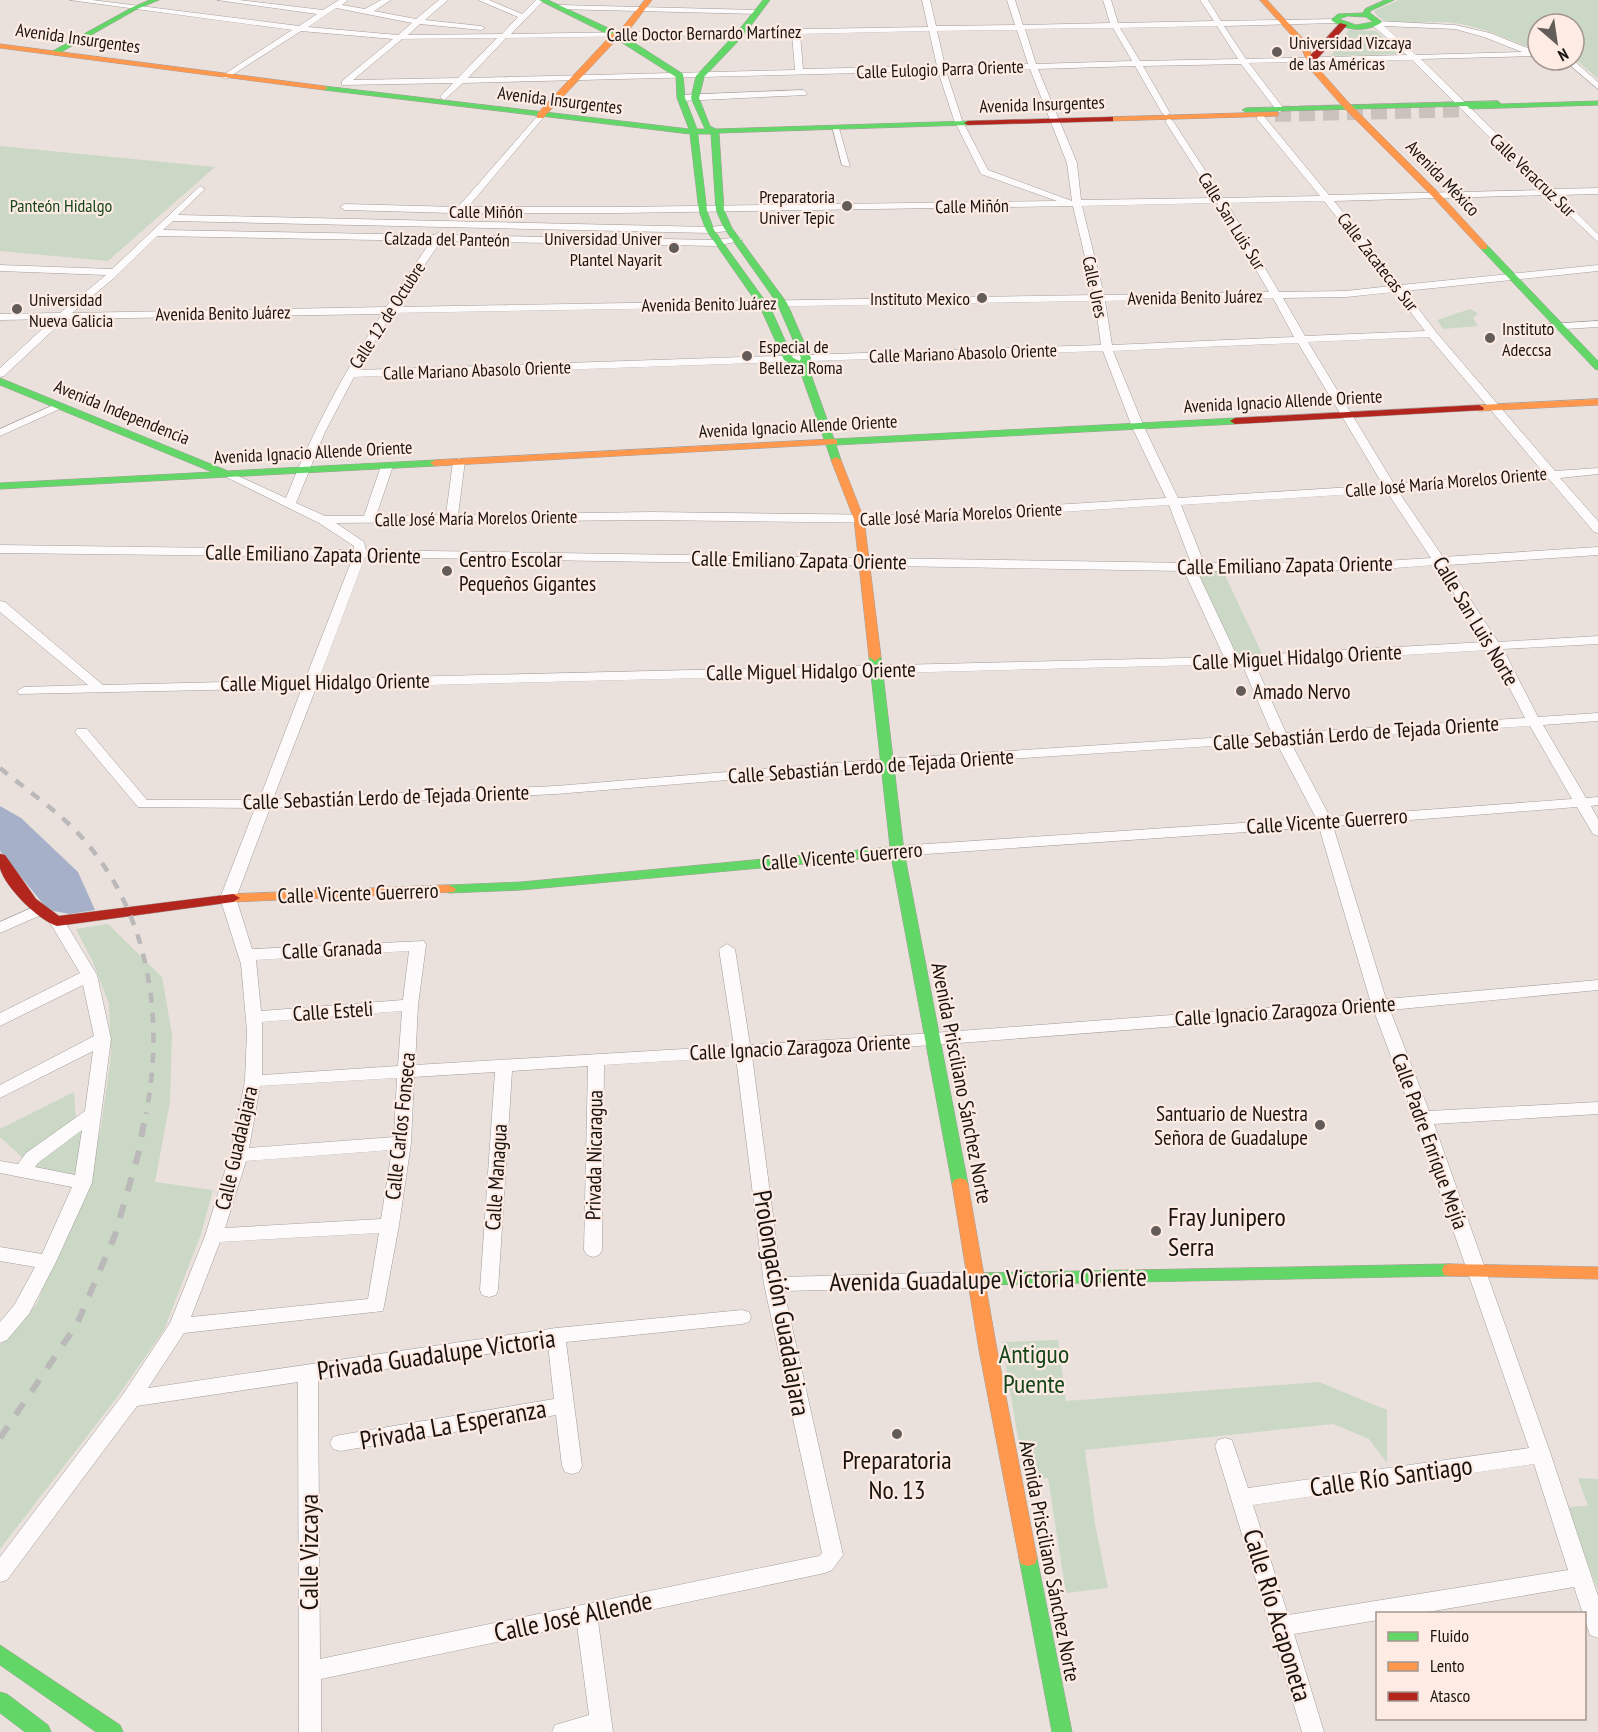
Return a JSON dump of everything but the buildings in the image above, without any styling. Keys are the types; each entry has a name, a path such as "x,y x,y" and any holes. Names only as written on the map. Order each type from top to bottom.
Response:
{"main road":[{"path":"58,50 139,4 156,0"},
{"path":"541,0 616,35 680,76 702,129 720,210"},
{"path":"688,98 700,76 741,33 767,0"},
{"name":"Avenida México","path":"1263,0 1303,44 1320,76 1351,111 1436,195 1554,326 1598,367"},
{"path":"1337,0 1356,17"},
{"path":"1356,17 1362,9 1382,0"},
{"path":"1311,60 1320,55 1334,30 1367,10 1391,0"},
{"path":"543,114 616,35 623,32 646,4"},
{"name":"Avenida Insurgentes","path":"0,39 225,76 543,114 702,129 836,128 959,122"},
{"path":"1303,44 1317,47 1328,43"},
{"name":"Avenida Insurgentes","path":"0,46 238,69 444,97 543,114"},
{"path":"1168,117 1598,104"},
{"name":"Avenida Insurgentes","path":"1118,118 1278,113"},
{"name":"Avenida Insurgentes","path":"702,129 1278,113"},
{"name":"Avenida Insurgentes","path":"1118,118 1143,121 1168,117"},
{"path":"702,129 703,211 710,230 764,307 789,360 804,362"},
{"name":"Avenida Prisciliano Sánchez Norte","path":"720,210 728,228 783,306 804,362 829,443 859,519 866,560 885,763 897,850 977,1279 988,1350 1062,1732"},
{"name":"Avenida Independencia","path":"0,381 230,476"},
{"name":"Avenida Ignacio Allende Oriente","path":"0,486 230,476 459,461 1598,402"},
{"name":"Calle Vicente Guerrero","path":"57,921 228,898 520,886 897,850"},
{"path":"0,858 36,911 44,918 57,921"},
{"name":"Avenida Guadalupe Victoria Oriente","path":"977,1279 1475,1269 1598,1273"},
{"path":"0,1654 113,1732"},
{"path":"0,1701 41,1732"}],"street":[{"name":"Calle Doctor Bernardo Martínez","path":"74,0 139,4 302,29 399,37 741,33 1282,22 1356,17 1455,27 1487,35 1526,50"},
{"path":"221,0 325,13"},
{"path":"225,76 302,29 344,0"},
{"path":"368,11 387,0"},
{"path":"345,83 444,0"},
{"path":"482,0 524,18"},
{"path":"444,97 541,0"},
{"path":"926,0 942,70 959,122 984,171 1077,204"},
{"name":"Calle Ures","path":"1011,0 1033,67 1072,163 1077,204 1100,302 1107,348 1138,427 1174,502 1194,567"},
{"name":"Calle San Luis Sur","path":"1107,0 1115,25 1137,64 1279,298 1345,416"},
{"name":"Calle Zacatecas Sur","path":"1204,0 1278,113 1327,198 1403,292 1432,334 1598,528"},
{"path":"560,7 646,4 758,12"},
{"path":"336,6 419,22 508,34"},
{"name":"Calle Veracruz Sur","path":"1356,17 1383,29 1414,57 1598,239"},
{"path":"796,32 800,73"},
{"name":"Calle Eulogio Parra Oriente","path":"345,83 1526,54"},
{"path":"1582,72 1598,86"},
{"path":"688,98 803,93"},
{"name":"Calle 12 de Octubre","path":"289,505 301,471 324,420 386,313 448,224 543,114"},
{"path":"836,128 847,165"},
{"path":"0,374 114,272 200,189"},
{"name":"Calle Miñón","path":"345,207 459,212 703,211 1598,191"},
{"name":"Calzada del Panteón","path":"172,218 710,230 728,228"},
{"name":"Calzada del Panteón","path":"155,233 719,243 738,240"},
{"path":"0,268 114,272"},
{"path":"1403,292 1510,276 1598,268"},
{"name":"Avenida Benito Juárez","path":"1279,298 1344,300 1403,292"},
{"name":"Avenida Benito Juárez","path":"0,324 58,320 386,313 1279,298 1403,292"},
{"name":"Avenida Benito Juárez","path":"0,317 58,320"},
{"path":"1554,326 1598,324"},
{"name":"Calle Mariano Abasolo Oriente","path":"804,362 1432,334"},
{"name":"Calle Mariano Abasolo Oriente","path":"349,374 789,360"},
{"path":"0,433 57,406"},
{"name":"Calle San Luis Norte","path":"1345,416 1414,527 1440,562 1494,647 1598,831"},
{"path":"452,518 459,461"},
{"path":"369,519 387,466"},
{"name":"Calle José María Morelos Oriente","path":"323,520 650,516 859,519 1391,488 1550,473 1598,471"},
{"path":"228,898 360,555 360,545 323,520 230,476"},
{"name":"Calle Emiliano Zapata Oriente","path":"0,549 866,560 1194,567 1369,566 1598,551"},
{"name":"Calle Padre Enrique Mejía","path":"1194,567 1325,822 1380,1005 1423,1118 1541,1455 1598,1628"},
{"path":"0,605 98,687"},
{"name":"Calle Miguel Hidalgo Oriente","path":"24,691 98,687 876,668 998,668 1240,660 1494,647 1598,639"},
{"name":"Calle Sebastián Lerdo de Tejada Oriente","path":"82,732 144,804 263,804 556,790 885,763 1598,717"},
{"name":"Calle Vicente Guerrero","path":"897,850 1325,822 1598,801"},
{"name":"Calle Guadalajara","path":"0,1573 131,1399 178,1326 214,1236 239,1155 253,1081 255,1017 246,954 228,898"},
{"path":"0,928 36,911"},
{"path":"0,1335 22,1309 47,1262 83,1183 103,1039 89,975 57,921"},
{"name":"Calle Granada","path":"246,954 418,945"},
{"name":"Calle Carlos Fonseca","path":"178,1326 376,1306 402,1143 410,1005 418,945"},
{"name":"Prolongación Guadalajara","path":"726,950 743,1050 773,1284 833,1555"},
{"path":"0,1020 89,975"},
{"name":"Calle Ignacio Zaragoza Oriente","path":"253,1081 933,1039 1380,1005 1598,985"},
{"name":"Calle Esteli","path":"255,1017 410,1005"},
{"path":"0,1092 103,1039"},
{"name":"Privada Nicaragua","path":"593,1250 596,1059"},
{"name":"Calle Managua","path":"489,1290 504,1064"},
{"path":"1423,1118 1598,1108"},
{"path":"21,1172 32,1158 92,1114"},
{"path":"239,1155 402,1143"},
{"path":"0,1167 83,1183"},
{"path":"214,1236 390,1225"},
{"path":"0,1254 47,1262"},
{"name":"Avenida Guadalupe Victoria Oriente","path":"773,1284 977,1279"},
{"name":"Privada Guadalupe Victoria","path":"131,1399 556,1336 742,1317"},
{"path":"556,1336 572,1466"},
{"name":"Calle Vizcaya","path":"308,1373 310,1732"},
{"name":"Privada La Esperanza","path":"340,1443 565,1405"},
{"name":"Calle Río Acaponeta","path":"1225,1446 1313,1732"},
{"name":"Calle Río Santiago","path":"1242,1498 1541,1455"},
{"name":"Calle José Allende","path":"309,1671 825,1564 833,1555"},
{"path":"1282,1626 1581,1577"},
{"path":"562,1732 601,1727 586,1613"}],"green space":[{"path":"1399,0 1598,0 1598,79 1586,68 1586,12 1526,12 1526,46 1465,25 1385,21 1374,11"},
{"path":"1349,30 1376,31 1401,54 1331,56"},
{"name":"Panteón Hidalgo","path":"0,146 215,167 108,261 0,251"},
{"path":"1470,309 1478,313 1473,318 1478,326 1443,329 1437,320"},
{"path":"1189,567 1221,567 1266,662 1231,663"},
{"path":"108,924 162,977 172,1034 170,1102 155,1182 213,1190 201,1234 164,1330 118,1396 0,1549 0,1345 36,1305 91,1173 101,1127 111,1056 109,1004 92,960 76,929"},
{"path":"74,1092 76,1120 23,1158 0,1137 0,1129"},
{"path":"87,1120 80,1179 27,1170"},
{"name":"Antiguo Puente","path":"1058,1340 1066,1401 1319,1382 1387,1410 1387,1463 1369,1439 1333,1424 1085,1450 1095,1524 1108,1588 1066,1593 1048,1478 1025,1480 1002,1342"},
{"path":"1578,1478 1598,1479 1598,1591 1567,1507 1588,1506"}],"water":[{"path":"0,806 21,818 78,872 95,910 70,914 48,910 0,851"}],"tunnel":[{"path":"1275,114 1472,109"}],"railway":[{"path":"0,768 63,818 97,856 118,888 133,923 144,960 151,998 152,1075 146,1114"},
{"path":"0,1438 77,1324 115,1235 138,1155 146,1112"}],"traffic: fast":[{"path":"53,53 135,8 156,0"},
{"path":"542,0 616,35 680,76 681,98 693,127 703,211 710,230 766,309 789,360 803,366"},
{"path":"767,0 741,33 700,76 695,98 707,127 715,131 720,210 728,228 782,303 806,358 803,366 836,460"},
{"path":"1366,15 1367,10 1391,0"},
{"path":"1348,14 1368,15 1378,22 1368,27 1356,27 1335,20 1338,16 1348,14"},
{"path":"324,88 684,132 968,123"},
{"path":"1246,110 1498,103"},
{"path":"1470,107 1598,103"},
{"path":"1484,247 1598,367"},
{"path":"0,381 224,473"},
{"path":"833,442 1235,421"},
{"path":"0,486 435,463"},
{"path":"875,657 897,851 960,1184"},
{"path":"449,889 521,886 897,851"},
{"path":"977,1279 1450,1270"},
{"path":"1028,1558 1062,1732"},
{"path":"0,1654 113,1732"},
{"path":"0,1701 41,1732"}],"traffic: slow":[{"path":"540,116 616,35 623,32 649,0"},
{"path":"1263,0 1303,44 1314,68 1346,105 1436,195 1484,247"},
{"path":"0,46 324,88"},
{"path":"1110,119 1275,114"},
{"path":"1479,408 1598,402"},
{"path":"435,463 833,442"},
{"path":"836,460 859,519 875,657"},
{"path":"233,898 449,889"},
{"path":"960,1184 988,1350 1028,1558"},
{"path":"1450,1270 1598,1273"}],"traffic: jam":[{"path":"1311,60 1343,25"},
{"path":"968,123 1110,119"},
{"path":"1235,421 1479,408"},
{"path":"0,858 31,902 47,916 57,921 233,898"}],"place":[{"name":"Universidad Vizcaya de las Américas","path":"1277,52"},
{"name":"Preparatoria Univer Tepic","path":"847,206"},
{"name":"Universidad Univer Plantel Nayarit","path":"674,248"},
{"name":"Instituto Mexico","path":"982,298"},
{"name":"Universidad Nueva Galicia","path":"17,309"},
{"name":"Instituto Adeccsa","path":"1490,338"},
{"name":"Especial de Belleza Roma","path":"747,356"},
{"name":"Centro Escolar Pequeños Gigantes","path":"447,571"},
{"name":"Amado Nervo","path":"1241,691"},
{"name":"Santuario de Nuestra Señora de Guadalupe","path":"1320,1125"},
{"name":"Fray Junipero Serra","path":"1156,1231"},
{"name":"Preparatoria No. 13","path":"897,1434"}]}
